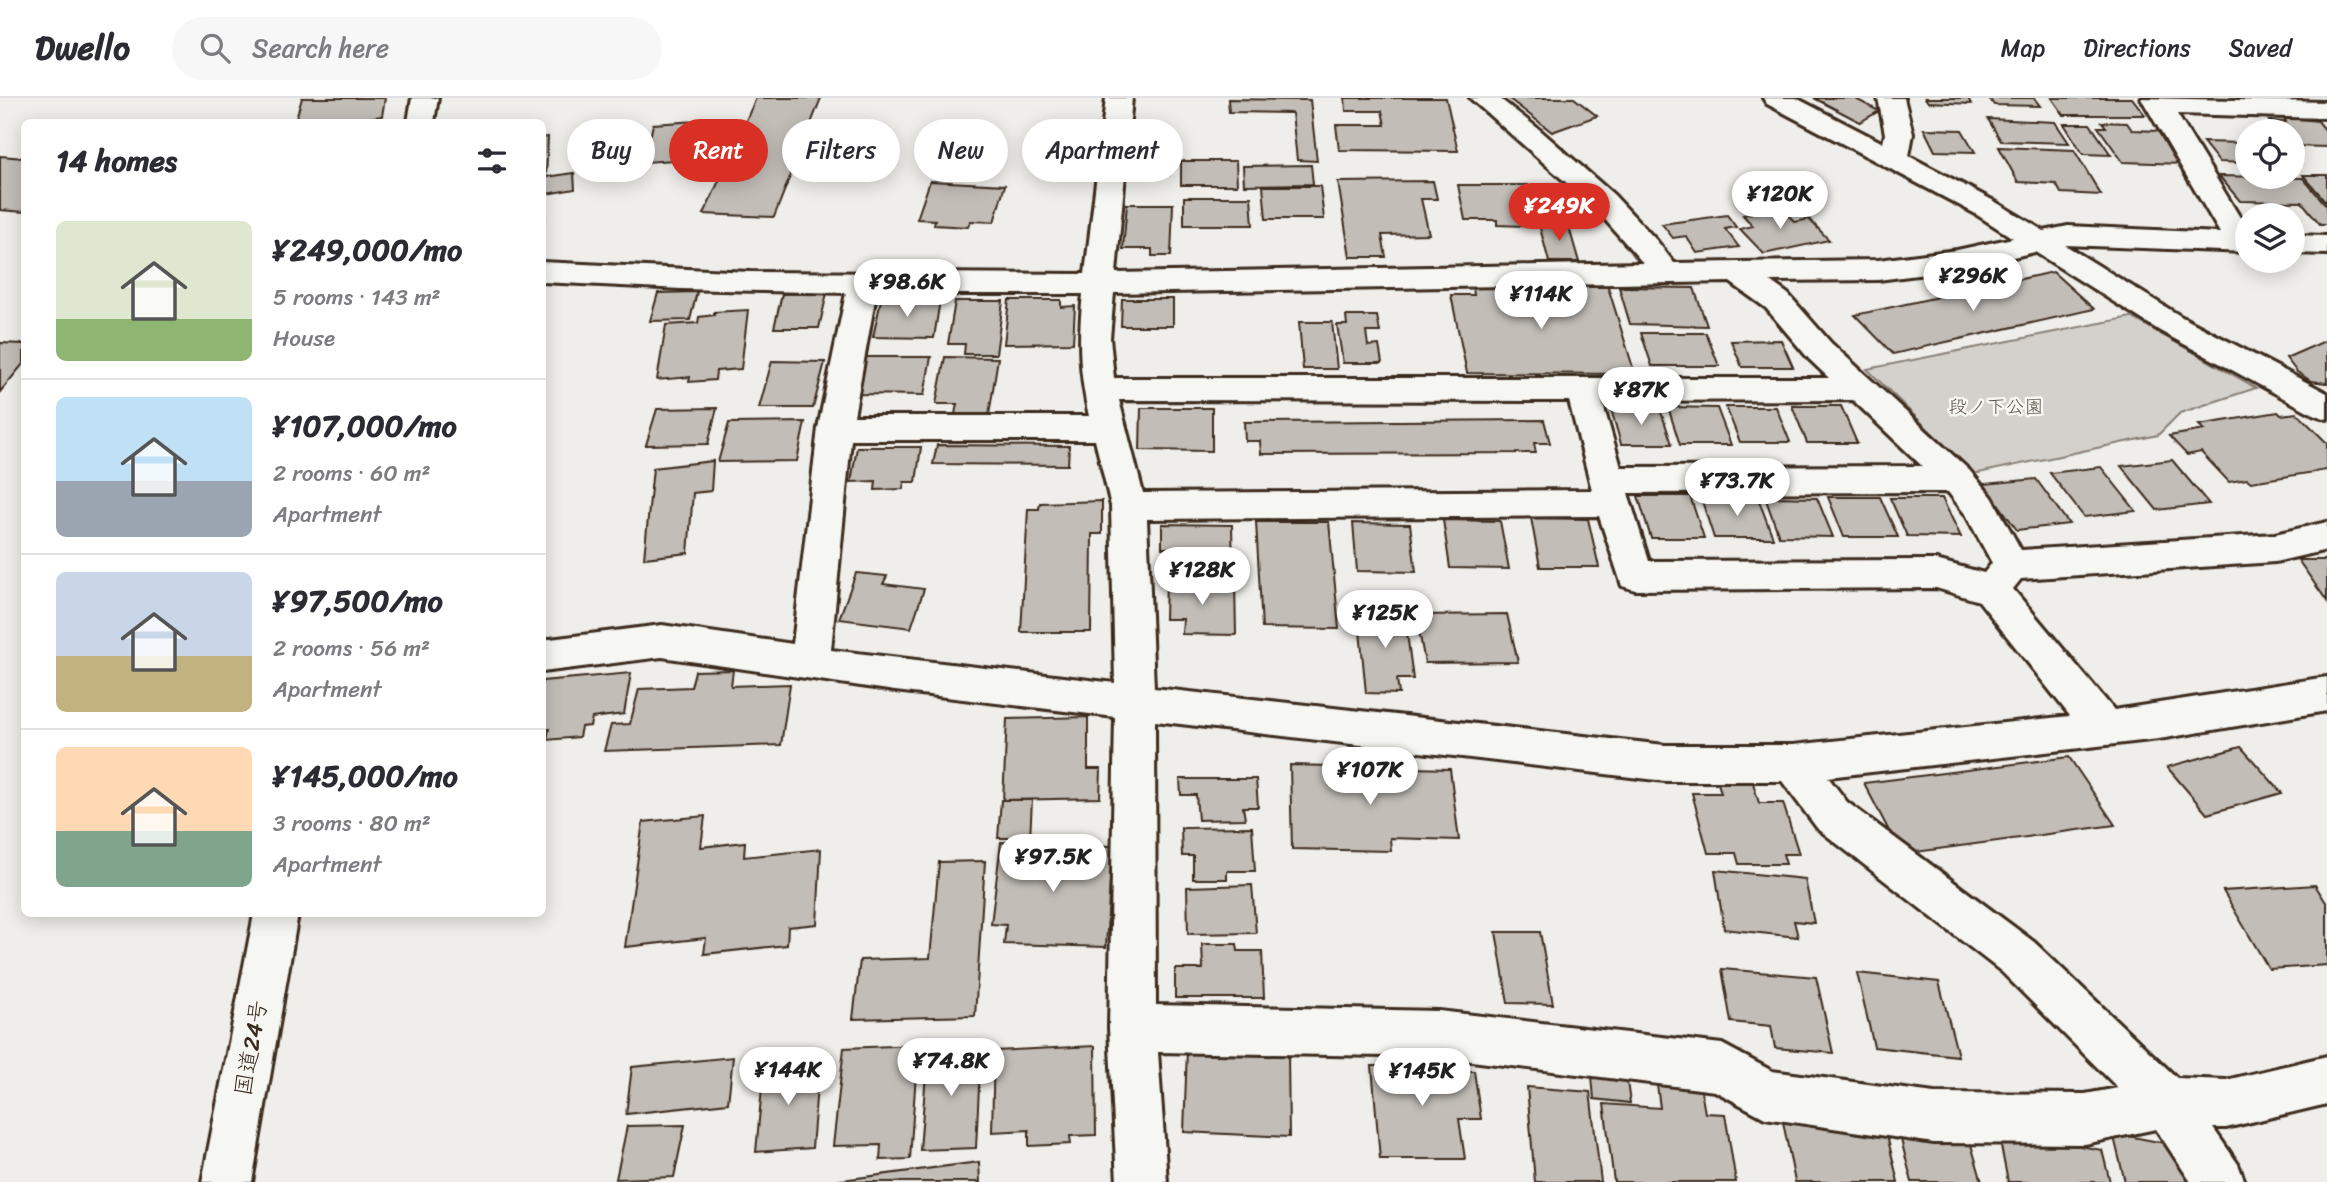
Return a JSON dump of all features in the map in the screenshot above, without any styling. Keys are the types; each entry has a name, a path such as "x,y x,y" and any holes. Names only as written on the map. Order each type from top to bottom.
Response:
{"main road":[{"path":"422,119 425,98"},
{"path":"1119,98 1094,338 1098,389 1129,506 1135,701 1133,1028 1142,1182"},
{"path":"1483,98 1545,147 1645,242 1664,271"},
{"path":"1776,98 1984,207 2171,324 2327,407"},
{"path":"1891,98 1899,134 1894,160"},
{"path":"2157,102 2327,110"},
{"path":"2157,102 2235,228"},
{"path":"546,272 638,279 863,283 1307,281 1341,277 1878,270 1957,260 2068,235 2235,242"},
{"path":"2305,244 2327,245"},
{"path":"1737,272 1777,301 1820,351 1957,478 1979,506 2001,578 2105,729"},
{"path":"810,662 835,428 863,283"},
{"path":"1098,389 1860,389"},
{"path":"1582,390 1635,576 1936,575 2001,578 2275,548 2327,536"},
{"path":"835,428 1108,428"},
{"path":"1129,506 1609,492 1957,478"},
{"path":"546,656 662,641 895,675 1665,763 1793,763 2105,729 2327,694"},
{"path":"1793,763 1832,815 2018,957 2167,1101 2220,1182"},
{"name":"国道24号","path":"227,1182 275,917"},
{"path":"1133,1028 1439,1034 1722,1069 1765,1094 1934,1118 2085,1119 2167,1101 2226,1104 2327,1080"}],"green space":[{"name":"段ノ下公園","path":"2131,317 2256,388 2180,413 2158,435 1974,474 1867,369"}],"building":[{"path":"302,98 385,98 382,116 360,119 296,119"},
{"path":"756,98 821,98 813,119 782,119 782,182 788,182 774,217 704,214 718,182 768,182 768,119 747,119"},
{"path":"1345,98 1446,98 1458,151 1339,150 1336,125 1385,125 1382,111 1346,111"},
{"path":"1508,98 1574,98 1597,116 1552,132"},
{"path":"1814,98 1854,98 1879,111 1860,122"},
{"path":"1925,98 1968,98 1971,104 1928,102"},
{"path":"1989,98 2034,98 2040,106 1994,105"},
{"path":"2052,98 2132,98 2145,115 2064,115"},
{"path":"1228,99 1310,100 1317,161 1297,160 1292,113 1229,112"},
{"path":"1988,119 2055,122 2069,143 2001,141"},
{"path":"2305,120 2318,121 2327,132 2327,147 2305,146"},
{"path":"2102,122 2127,123 2132,130 2159,131 2183,164 2123,162 2098,127 2106,127"},
{"path":"669,123 669,160 655,161 655,124"},
{"path":"2064,124 2090,124 2111,155 2083,154"},
{"path":"1924,129 1962,130 1975,152 1935,151"},
{"path":"546,137 548,137 546,177"},
{"path":"2203,142 2235,143 2235,163 2219,162"},
{"path":"1999,147 2074,150 2101,195 2061,193 2056,184 2018,182"},
{"path":"0,156 21,158 21,212 0,210"},
{"path":"1183,161 1236,161 1237,185 1181,185"},
{"path":"1311,165 1313,184 1244,185 1243,166"},
{"path":"567,174 567,182 575,182 575,189 546,194 546,177"},
{"path":"2305,175 2327,175 2327,203 2305,177"},
{"path":"2219,176 2235,176 2235,189 2305,189 2305,180 2327,206 2327,224 2320,224 2302,202 2240,201"},
{"path":"1433,181 1437,199 1421,199 1429,234 1382,235 1386,257 1350,257 1338,182"},
{"path":"930,182 1005,185 994,222 970,221 968,227 934,225 935,220 917,219"},
{"path":"1458,185 1528,185 1537,220 1523,220 1525,226 1497,225 1497,220 1465,220"},
{"path":"1263,186 1320,186 1324,219 1266,219"},
{"path":"1184,197 1251,197 1253,225 1184,225"},
{"path":"1127,204 1173,204 1171,256 1152,256 1152,249 1123,249"},
{"path":"1780,207 1795,222 1809,219 1829,240 1764,254 1740,229 1753,226 1743,215"},
{"path":"1727,215 1736,227 1725,229 1739,247 1697,253 1686,236 1673,238 1662,224"},
{"path":"1539,224 1568,224 1579,262 1549,262"},
{"path":"2053,272 2094,309 1893,354 1855,315"},
{"path":"1473,287 1608,287 1635,374 1467,373 1451,295 1474,295"},
{"path":"1619,287 1694,288 1707,326 1630,324"},
{"path":"697,292 690,320 650,321 658,293"},
{"path":"827,293 819,328 774,328 782,294"},
{"path":"1122,299 1173,299 1173,326 1121,326"},
{"path":"881,300 940,300 934,338 873,337"},
{"path":"1009,300 1061,300 1061,307 1075,306 1073,343 1004,344"},
{"path":"955,301 1003,301 996,354 964,354 965,344 948,344"},
{"path":"748,310 741,369 716,371 715,380 689,382 690,377 657,380 666,325 698,323 699,317 714,315 714,312"},
{"path":"1346,316 1377,316 1380,332 1366,332 1368,346 1379,345 1382,363 1343,363 1337,325 1347,325"},
{"path":"1299,322 1332,322 1337,369 1303,369"},
{"path":"1641,333 1706,333 1719,366 1652,366"},
{"path":"1781,340 1793,367 1742,367 1731,341"},
{"path":"2327,340 2327,383 2311,381 2297,372 2286,358"},
{"path":"0,343 21,344 21,367 0,392"},
{"path":"863,357 931,357 924,395 855,394"},
{"path":"945,357 998,358 989,415 955,414 957,404 936,404"},
{"path":"772,361 825,362 813,408 759,408"},
{"path":"1792,406 1841,406 1857,443 1807,443"},
{"path":"1668,407 1717,408 1731,445 1680,445"},
{"path":"1726,407 1776,407 1790,442 1740,442"},
{"path":"717,408 708,444 646,445 657,409"},
{"path":"1141,408 1212,408 1212,451 1140,450"},
{"path":"1611,409 1660,409 1672,444 1621,444"},
{"path":"2278,412 2281,415 2297,413 2327,443 2327,470 2251,482 2247,479 2229,482 2201,452 2187,455 2169,436 2204,430 2199,425"},
{"path":"1544,420 1550,443 1534,443 1536,453 1261,454 1260,441 1245,441 1244,422"},
{"path":"805,422 797,461 718,462 729,423"},
{"path":"937,445 1069,446 1068,465 933,464"},
{"path":"857,447 921,447 916,482 904,482 903,489 875,490 876,481 851,482"},
{"path":"2172,460 2209,504 2157,510 2121,466"},
{"path":"713,461 711,491 693,493 688,553 644,558 653,468"},
{"path":"2101,467 2136,511 2084,517 2050,473"},
{"path":"2036,479 2069,524 2017,530 1984,484"},
{"path":"1638,496 1690,496 1704,538 1651,538"},
{"path":"1765,497 1817,498 1833,537 1779,536"},
{"path":"1828,497 1880,497 1898,537 1844,537"},
{"path":"1701,498 1758,498 1773,538 1714,538"},
{"path":"1890,498 1942,498 1961,537 1907,536"},
{"path":"1102,501 1102,534 1092,534 1091,632 1021,632 1028,509 1039,509 1040,503"},
{"path":"1531,518 1588,519 1599,567 1540,567"},
{"path":"1443,520 1500,521 1509,569 1450,568"},
{"path":"1256,522 1329,522 1339,629 1262,628"},
{"path":"1353,523 1410,524 1416,572 1357,571"},
{"path":"1162,524 1232,525 1233,574 1182,574 1182,548 1162,548"},
{"path":"2298,560 2327,560 2327,601"},
{"path":"856,573 887,576 883,584 924,589 911,628 839,619"},
{"path":"1166,581 1235,582 1236,635 1182,634 1183,619 1165,619"},
{"path":"1358,610 1404,610 1413,679 1397,679 1399,694 1366,693"},
{"path":"1507,614 1518,662 1425,663 1416,615"},
{"path":"733,670 731,686 790,684 781,745 604,751 611,725 630,724 639,689 691,687 695,671"},
{"path":"631,673 624,714 592,718 590,726 581,727 579,737 547,740 549,729 546,729 546,681"},
{"path":"1088,717 1088,769 1101,769 1100,798 1003,800 1007,719"},
{"path":"2241,747 2282,793 2207,814 2167,767"},
{"path":"2069,757 2115,825 1901,854 1864,783"},
{"path":"1290,765 1450,769 1459,840 1390,838 1391,851 1292,849"},
{"path":"1180,779 1256,779 1258,807 1243,807 1245,819 1198,820 1196,795 1181,795"},
{"path":"1718,783 1753,783 1759,803 1783,803 1799,854 1783,854 1786,864 1739,864 1736,853 1708,853 1692,793 1721,793"},
{"path":"1001,800 1032,800 1030,838 998,838"},
{"path":"705,816 701,847 745,842 744,857 821,849 817,924 788,927 787,945 704,954 706,938 625,947 643,822"},
{"path":"1252,827 1255,871 1227,871 1227,879 1193,879 1193,856 1182,856 1181,828"},
{"path":"1001,842 1112,846 1106,947 1004,944 1006,925 991,924"},
{"path":"985,861 975,1016 853,1019 860,960 930,958 939,862"},
{"path":"1715,870 1805,879 1814,923 1794,921 1798,937 1724,929"},
{"path":"1252,885 1256,933 1188,934 1187,887"},
{"path":"2315,885 2327,904 2327,965 2269,969 2223,891"},
{"path":"1496,932 1540,932 1553,1004 1508,1003"},
{"path":"1202,944 1237,944 1238,951 1262,951 1264,998 1175,998 1175,969 1203,969"},
{"path":"1722,969 1816,977 1833,1053 1775,1048 1771,1026 1731,1022"},
{"path":"1857,973 1939,982 1958,1056 1874,1047"},
{"path":"918,1045 910,1159 880,1160 881,1145 833,1146 844,1048"},
{"path":"981,1046 976,1148 920,1150 928,1048"},
{"path":"1095,1046 1096,1135 1070,1136 1071,1144 1029,1146 1029,1130 992,1132 994,1051"},
{"path":"1187,1049 1288,1053 1289,1137 1184,1132"},
{"path":"1387,1055 1442,1055 1444,1071 1474,1071 1481,1119 1459,1119 1465,1159 1380,1159 1372,1066 1388,1066"},
{"path":"733,1057 728,1103 626,1114 632,1067"},
{"path":"819,1061 812,1148 756,1152 764,1066"},
{"path":"1591,1064 1625,1067 1630,1103 1594,1099"},
{"path":"1656,1077 1699,1080 1705,1113 1725,1114 1736,1182 1614,1182 1604,1104 1660,1108"},
{"path":"1527,1087 1590,1092 1601,1182 1535,1182"},
{"path":"1782,1117 1885,1127 1898,1182 1795,1182"},
{"path":"685,1125 674,1177 616,1179 627,1126"},
{"path":"1998,1131 2102,1150 2110,1182 2008,1182"},
{"path":"1899,1132 1969,1138 1982,1182 1912,1182"},
{"path":"2113,1133 2189,1148 2198,1182 2125,1182"},
{"path":"979,1162 980,1182 835,1182 835,1181"}]}
